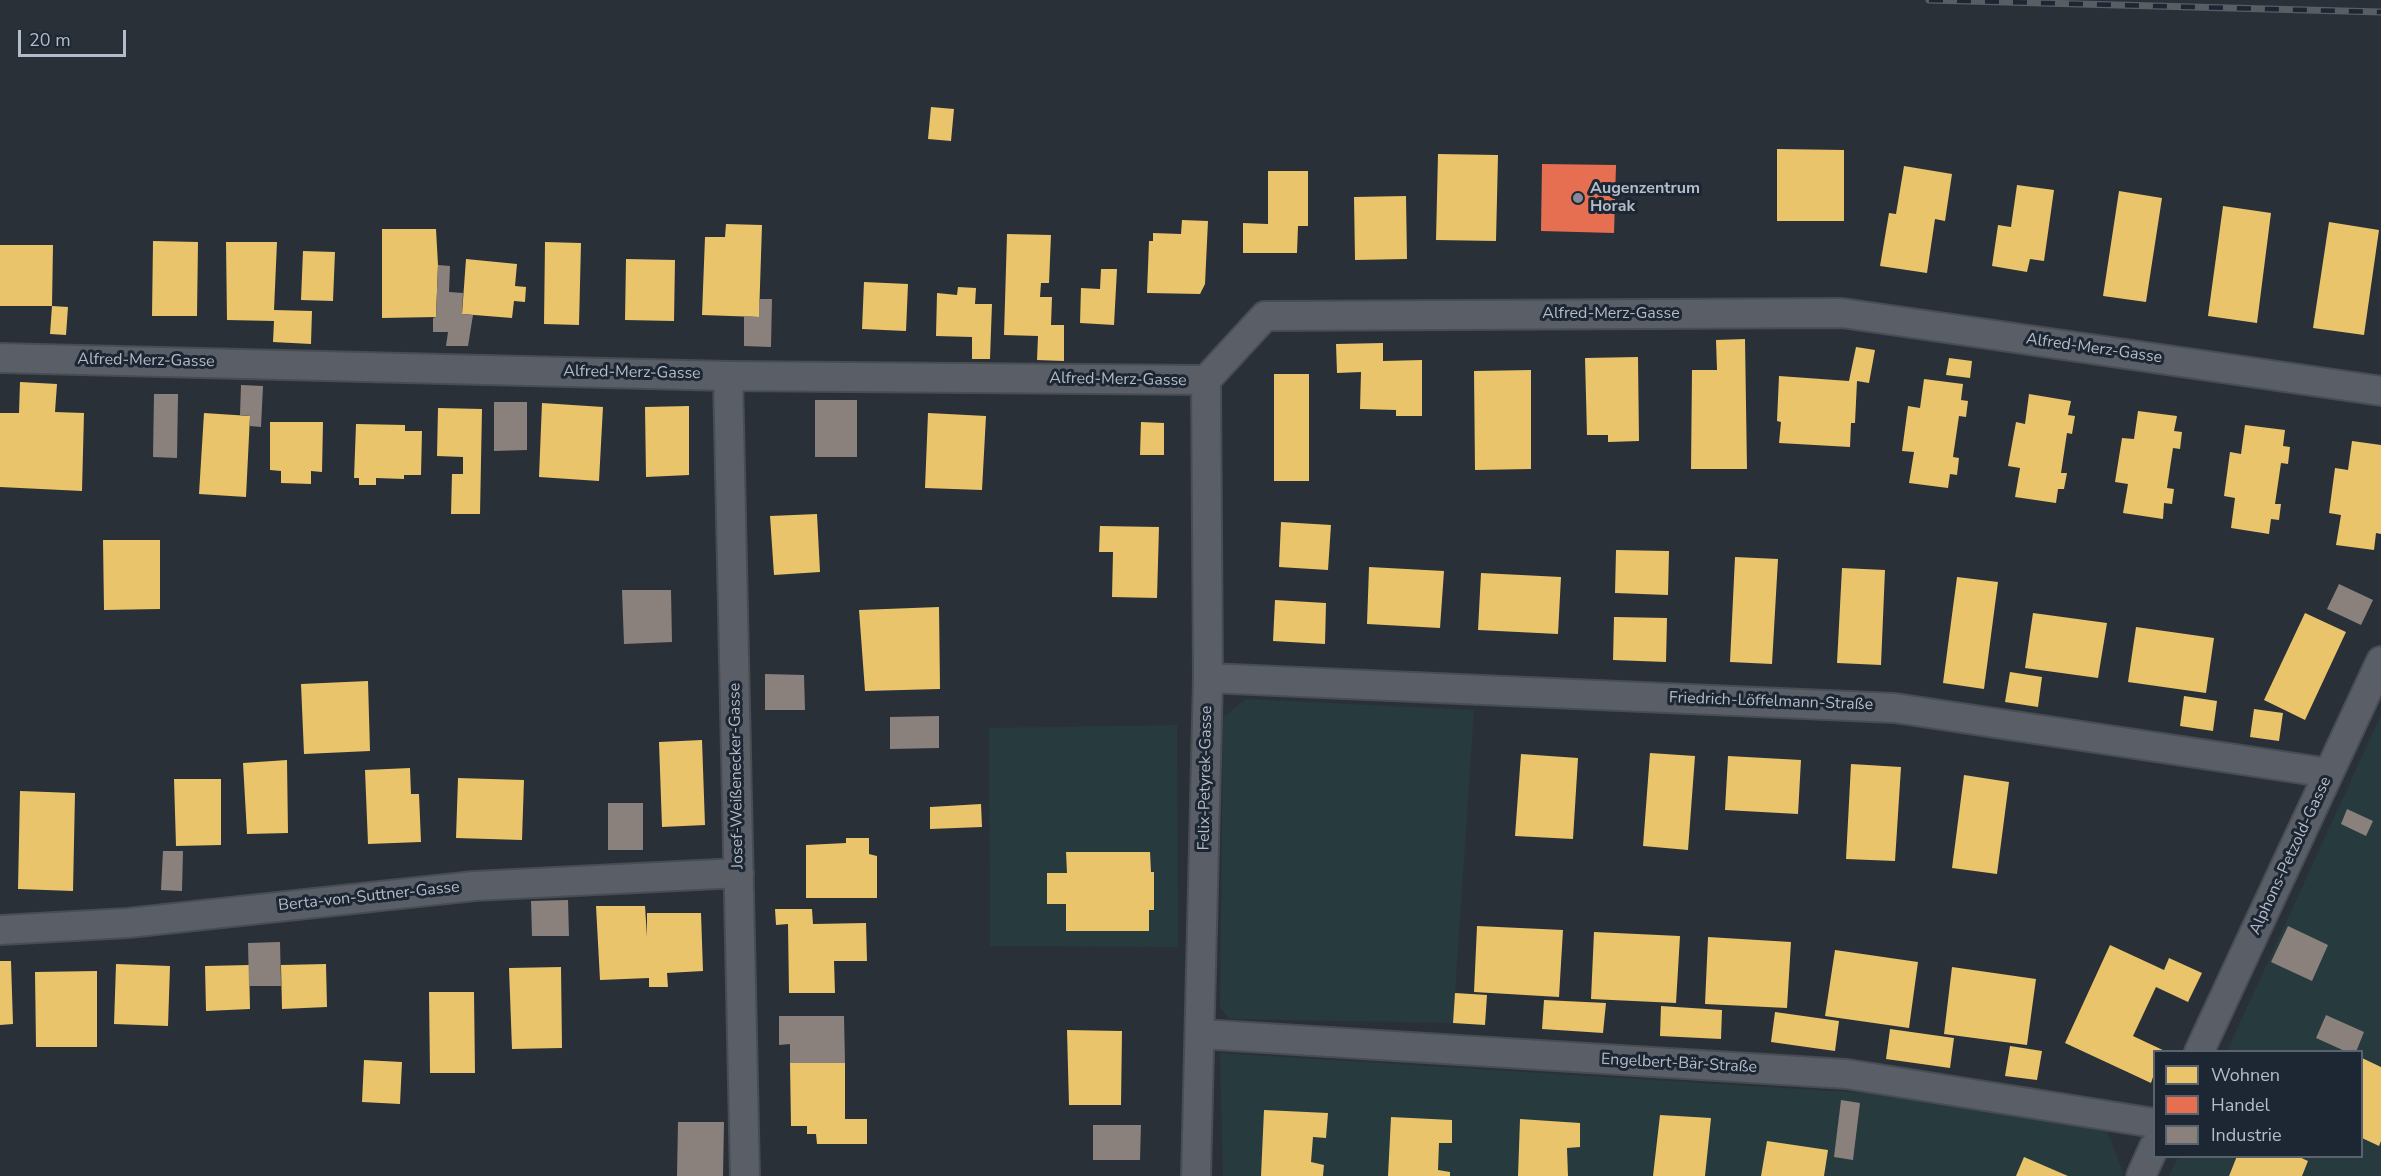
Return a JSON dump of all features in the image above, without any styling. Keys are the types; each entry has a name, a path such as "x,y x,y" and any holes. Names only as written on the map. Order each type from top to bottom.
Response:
{"street":[{"name":"Alfred-Merz-Gasse","path":"0,358 728,376 1206,381 1265,316 1842,313 2381,391"},
{"name":"Josef-Weißenecker-Gasse","path":"728,376 745,1176"},
{"name":"Felix-Petyrek-Gasse","path":"1196,1176 1208,678 1206,381"},
{"name":"Alphons-Petzold-Gasse","path":"2200,1050 2381,661"},
{"name":"Friedrich-Löffelmann-Straße","path":"1208,678 1895,708 2329,773"},
{"name":"Berta-von-Suttner-Gasse","path":"0,930 128,924 474,886 739,873"},
{"name":"Engelbert-Bär-Straße","path":"1200,1035 1847,1074 2153,1124"},
{"path":"2140,1176 2153,1149"}],"green space":[{"path":"1246,699 1474,710 1453,1023 1230,1019 1220,1008 1223,717"},
{"path":"2381,715 2381,1176 2169,1176 2178,1158 2363,1158 2363,1050 2227,1050"},
{"path":"1177,725 1178,947 990,946 989,728"},
{"path":"1220,1053 1864,1093 2106,1128 2124,1174 2123,1176 1223,1176"}],"building: Wohnen":[{"path":"931,107 954,109 951,141 928,139"},
{"path":"1777,149 1844,150 1844,221 1777,221"},
{"path":"1438,154 1498,155 1496,241 1436,240"},
{"path":"1904,166 1952,174 1945,221 1935,219 1927,273 1880,266 1889,213 1896,214"},
{"path":"1268,171 1308,171 1308,226 1298,226 1297,253 1243,253 1243,223 1268,224"},
{"path":"2017,185 2054,190 2044,261 2030,259 2027,272 1992,266 1998,225 2011,227"},
{"path":"2119,191 2162,198 2146,302 2103,296"},
{"path":"1406,196 1407,259 1355,260 1354,197"},
{"path":"2223,206 2271,213 2257,323 2208,316"},
{"path":"1182,220 1208,221 1205,284 1200,294 1147,293 1149,241 1153,241 1153,233 1181,234"},
{"path":"2329,222 2379,230 2364,335 2313,328"},
{"path":"726,224 762,225 759,317 702,315 705,237 725,237"},
{"path":"382,229 436,229 438,265 436,317 382,318"},
{"path":"1007,234 1051,235 1049,283 1041,283 1040,297 1052,297 1051,325 1064,325 1064,361 1037,360 1038,336 1004,335"},
{"path":"153,241 198,242 197,316 152,316"},
{"path":"226,242 277,242 274,310 312,311 311,344 273,342 274,321 227,320"},
{"path":"545,242 581,243 579,325 544,324"},
{"path":"0,245 53,245 52,306 0,306"},
{"path":"303,251 335,252 333,301 301,300"},
{"path":"466,259 517,264 515,286 526,287 525,302 514,301 512,318 462,314"},
{"path":"626,259 675,260 674,321 625,320"},
{"path":"1101,269 1117,269 1114,325 1080,323 1081,288 1100,289"},
{"path":"864,282 908,284 906,331 862,329"},
{"path":"958,287 976,288 975,304 992,304 990,359 972,359 972,337 936,336 937,293 957,295"},
{"path":"52,306 68,307 66,335 50,334"},
{"path":"1745,339 1747,469 1691,469 1692,370 1717,370 1716,340"},
{"path":"1383,343 1383,361 1422,360 1422,416 1396,416 1396,410 1360,409 1361,372 1337,373 1336,344"},
{"path":"1856,347 1875,350 1869,383 1857,381 1855,423 1851,423 1850,447 1779,443 1781,422 1777,421 1779,376 1849,381"},
{"path":"1638,357 1639,441 1608,442 1608,435 1587,435 1585,358"},
{"path":"1949,358 1972,361 1970,378 1946,375"},
{"path":"1531,370 1531,469 1475,470 1474,371"},
{"path":"1274,374 1309,374 1309,481 1274,481"},
{"path":"1924,379 1963,384 1961,400 1968,401 1966,417 1959,416 1953,457 1959,458 1957,475 1950,474 1948,488 1909,483 1914,452 1902,451 1908,406 1920,408"},
{"path":"20,382 57,384 55,412 84,413 82,491 0,487 0,413 19,413"},
{"path":"2029,394 2071,401 2068,415 2075,416 2072,434 2067,433 2061,473 2067,473 2064,489 2058,489 2056,503 2015,497 2020,468 2008,466 2016,422 2025,424"},
{"path":"542,403 603,407 599,481 539,477"},
{"path":"689,406 689,475 646,477 645,407"},
{"path":"438,408 482,409 480,514 451,514 452,474 463,474 463,457 437,456"},
{"path":"2138,411 2177,416 2174,431 2182,432 2180,449 2173,448 2167,488 2174,489 2172,504 2164,503 2163,519 2123,513 2128,484 2115,482 2122,438 2134,439"},
{"path":"204,413 250,416 246,497 199,494"},
{"path":"928,413 986,416 982,490 925,488"},
{"path":"270,422 323,422 322,472 311,471 311,484 281,483 281,471 270,470"},
{"path":"1141,422 1164,423 1164,455 1140,455"},
{"path":"356,424 405,425 405,431 422,431 421,475 404,475 404,479 376,478 376,485 359,485 359,478 354,478"},
{"path":"2245,425 2285,430 2283,446 2290,447 2288,464 2281,463 2275,504 2281,504 2279,520 2271,519 2269,534 2231,528 2235,498 2224,496 2230,452 2241,454"},
{"path":"2352,441 2381,445 2381,534 2376,533 2374,550 2336,545 2341,515 2329,513 2335,468 2348,470"},
{"path":"817,514 820,572 774,575 770,516"},
{"path":"1281,522 1331,525 1328,570 1279,567"},
{"path":"1100,526 1159,527 1157,598 1112,597 1113,552 1099,552"},
{"path":"103,540 160,540 160,609 104,610"},
{"path":"1616,550 1669,551 1668,595 1615,593"},
{"path":"1735,557 1778,559 1772,664 1730,662"},
{"path":"1369,567 1444,571 1440,628 1367,624"},
{"path":"1842,568 1885,570 1881,665 1837,663"},
{"path":"1481,573 1561,577 1558,634 1478,630"},
{"path":"1957,577 1998,582 1984,689 1943,683"},
{"path":"1275,600 1326,603 1325,644 1273,641"},
{"path":"939,607 940,689 865,691 859,610"},
{"path":"2033,613 2107,623 2098,678 2025,668"},
{"path":"2305,613 2346,632 2305,720 2264,700"},
{"path":"1614,617 1667,618 1666,662 1613,660"},
{"path":"2136,627 2214,638 2206,693 2128,682"},
{"path":"2010,672 2042,677 2038,707 2005,702"},
{"path":"368,681 370,751 304,754 301,684"},
{"path":"2184,696 2217,701 2213,731 2180,726"},
{"path":"2254,709 2283,713 2279,741 2250,737"},
{"path":"702,740 705,825 662,827 659,742"},
{"path":"1650,753 1695,756 1688,850 1643,846"},
{"path":"1521,754 1578,758 1573,839 1515,836"},
{"path":"1728,756 1801,760 1798,814 1725,810"},
{"path":"287,760 288,833 247,834 243,763"},
{"path":"1851,764 1901,767 1895,861 1846,859"},
{"path":"410,768 411,794 419,794 421,842 368,844 365,770"},
{"path":"1964,775 2009,782 1997,874 1952,868"},
{"path":"458,778 524,780 522,840 456,838"},
{"path":"174,779 221,779 221,845 176,846"},
{"path":"20,791 75,793 73,891 18,889"},
{"path":"981,804 982,827 930,829 930,807"},
{"path":"846,838 869,838 869,854 877,856 877,898 806,898 806,845 846,843"},
{"path":"1066,852 1150,852 1151,872 1154,872 1154,910 1149,910 1149,931 1066,931 1066,904 1047,904 1047,873 1067,873"},
{"path":"596,906 645,906 647,937 647,913 701,913 703,971 667,973 668,987 649,987 649,978 600,980"},
{"path":"775,909 812,909 813,924 866,923 867,961 834,961 835,993 789,993 788,924 776,925"},
{"path":"1477,926 1563,930 1559,997 1474,992"},
{"path":"1594,932 1680,936 1676,1003 1591,999"},
{"path":"1708,937 1791,942 1787,1008 1705,1004"},
{"path":"2110,945 2164,970 2169,958 2202,973 2188,1002 2156,987 2133,1036 2163,1050 2153,1050 2151,1083 2065,1043"},
{"path":"1835,950 1918,962 1909,1028 1825,1016"},
{"path":"0,961 11,961 13,1024 0,1025"},
{"path":"116,964 170,966 168,1026 114,1024"},
{"path":"326,964 327,1007 282,1009 281,965"},
{"path":"249,965 250,1009 206,1011 205,966"},
{"path":"561,967 562,1048 512,1049 509,968"},
{"path":"1952,967 2036,979 2027,1045 1944,1034"},
{"path":"97,971 97,1047 36,1047 35,972"},
{"path":"429,992 474,992 475,1073 430,1073"},
{"path":"1455,993 1487,995 1485,1025 1453,1023"},
{"path":"1544,1000 1606,1003 1603,1033 1542,1029"},
{"path":"1661,1006 1722,1010 1721,1039 1660,1036"},
{"path":"1775,1012 1839,1021 1835,1051 1771,1042"},
{"path":"1890,1029 1954,1038 1950,1068 1886,1059"},
{"path":"1067,1030 1122,1031 1121,1105 1069,1105"},
{"path":"2010,1046 2042,1051 2037,1080 2005,1076"},
{"path":"2363,1058 2381,1067 2381,1141 2379,1146 2363,1138"},
{"path":"364,1060 402,1062 400,1104 362,1102"},
{"path":"790,1063 845,1063 845,1119 867,1119 867,1144 817,1144 816,1134 807,1134 807,1126 791,1126"},
{"path":"1264,1110 1328,1113 1326,1138 1313,1137 1311,1162 1324,1165 1323,1176 1261,1176"},
{"path":"1660,1115 1711,1118 1705,1176 1653,1176"},
{"path":"1391,1117 1452,1120 1452,1143 1439,1143 1438,1170 1450,1172 1450,1176 1388,1176"},
{"path":"1520,1119 1580,1123 1580,1147 1567,1148 1568,1176 1518,1176"},
{"path":"1767,1141 1828,1150 1824,1176 1761,1176"},
{"path":"2024,1157 2068,1176 2016,1176"},
{"path":"2236,1158 2301,1158 2308,1161 2302,1176 2229,1176"}],"building: Handel":[{"name":"Augenzentrum Horak","path":"1542,164 1616,165 1614,233 1541,231"}],"building: Industrie":[{"path":"438,265 450,266 449,292 463,293 462,314 473,315 468,346 446,346 448,332 433,332 433,318 436,317"},
{"path":"759,299 772,299 771,347 744,346 744,316 759,317"},
{"path":"241,385 263,386 261,427 250,426 250,416 240,415"},
{"path":"154,394 178,394 177,458 153,457"},
{"path":"815,400 857,400 857,457 815,457"},
{"path":"494,402 527,402 527,450 494,451"},
{"path":"2339,584 2373,600 2361,625 2327,609"},
{"path":"622,590 671,590 672,642 624,644"},
{"path":"765,674 804,675 805,710 765,710"},
{"path":"939,716 939,748 890,749 890,717"},
{"path":"608,803 643,803 643,850 608,850"},
{"path":"2347,809 2373,821 2366,836 2341,824"},
{"path":"163,851 183,851 182,891 161,890"},
{"path":"568,900 569,936 532,936 531,901"},
{"path":"2288,926 2328,945 2312,981 2271,962"},
{"path":"280,942 281,986 249,986 248,943"},
{"path":"2326,1015 2364,1032 2357,1050 2343,1050 2316,1038"},
{"path":"779,1016 844,1016 845,1063 790,1063 790,1044 779,1045"},
{"path":"1841,1100 1860,1103 1853,1160 1834,1157"},
{"path":"678,1122 724,1122 723,1176 677,1176"},
{"path":"1093,1125 1141,1125 1140,1160 1093,1160"}],"railway":[{"path":"1929,0 2381,12"}],"place":[{"name":"Augenzentrum Horak","path":"1578,198"}]}
